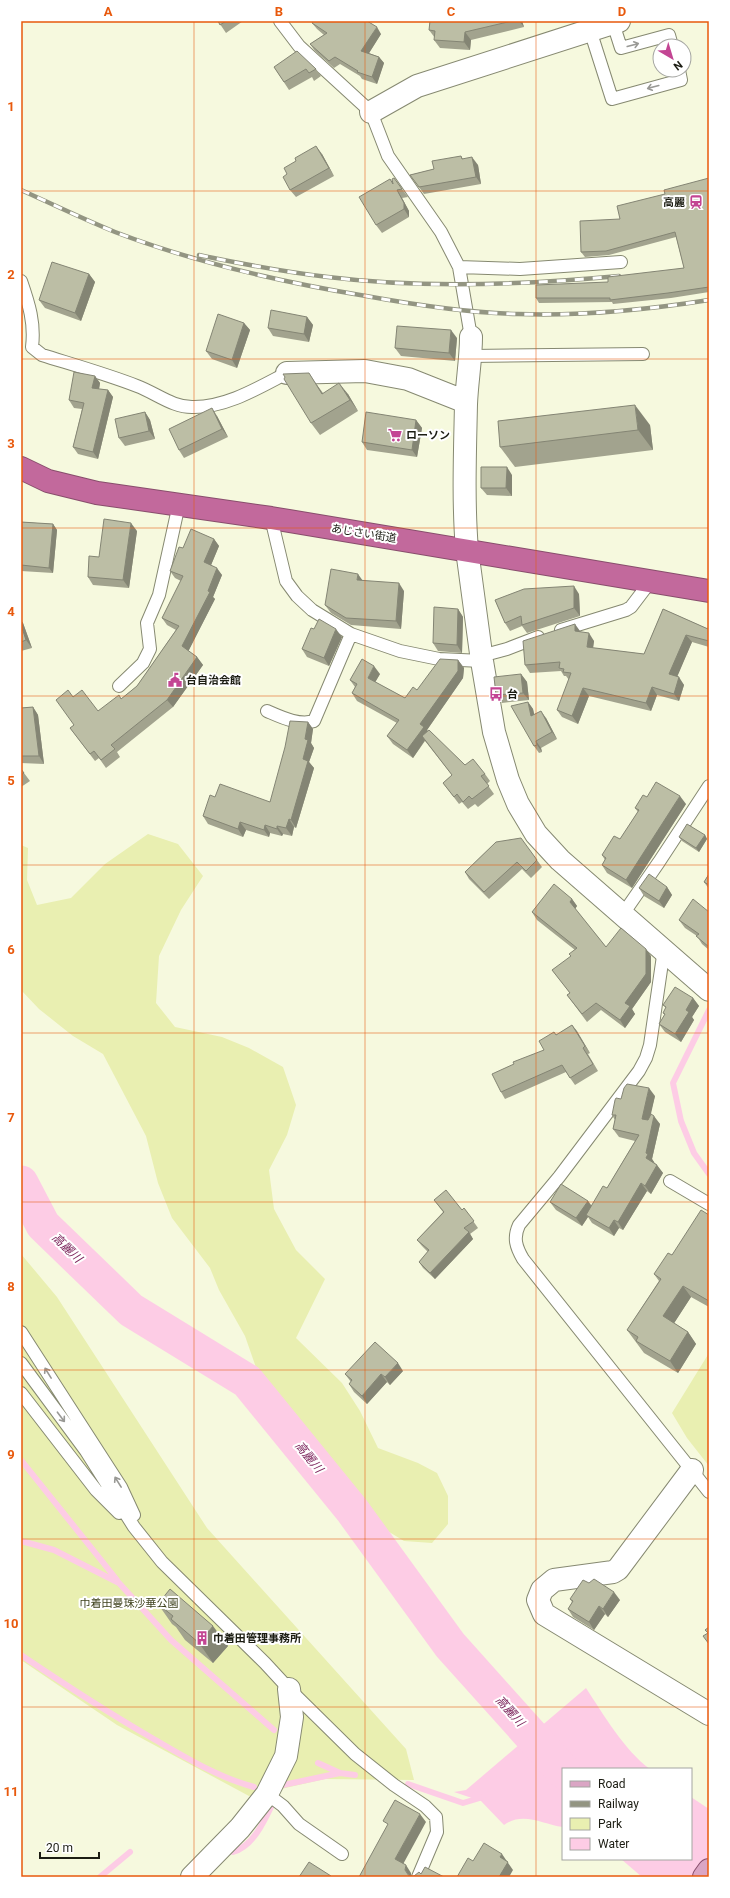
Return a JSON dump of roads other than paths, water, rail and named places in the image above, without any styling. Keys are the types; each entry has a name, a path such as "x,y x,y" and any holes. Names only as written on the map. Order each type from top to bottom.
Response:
{"highway":[{"name":"あじさい街道","path":"21,468 48,481 97,493 271,518 709,591"}],"main road":[{"path":"704,1877 709,1870"}],"street":[{"path":"371,112 417,86 605,24"},
{"path":"471,347 466,402 465,528 481,659 494,732 508,780 518,804 536,834 560,860 664,949 709,990"},
{"path":"287,373 365,371 408,379 466,402"},
{"path":"692,1470 618,1568 613,1572 554,1580 542,1590 538,1600 544,1614 709,1714"},
{"path":"192,1877 240,1828 267,1794 286,1756 292,1718 289,1689"}],"lane":[{"path":"280,21 299,46 371,112 388,156 441,232 459,267 471,347 642,354"},
{"path":"605,24 621,48 652,40"},
{"path":"605,24 612,99 681,80 681,78"},
{"path":"658,38 669,35 670,38"},
{"path":"459,267 520,269 621,262"},
{"path":"21,281 32,315 34,334 32,348 42,355 139,386 181,406 206,406 224,403 257,389 287,373"},
{"path":"119,686 143,663 150,650 148,623 159,595 179,504"},
{"path":"271,518 286,581 297,596 312,610 351,634 400,651 439,659 481,659 545,634 626,610 631,607 650,582"},
{"path":"267,711 284,718 308,723 314,721 351,634"},
{"path":"622,914 660,862 709,786"},
{"path":"664,949 650,1045 646,1058 639,1071 559,1177 519,1225 515,1233 515,1240 523,1259 709,1492"},
{"path":"670,1181 709,1204"},
{"path":"21,1332 121,1487 147,1543"},
{"path":"21,1363 86,1450 134,1527"},
{"path":"21,1393 96,1490 134,1527 162,1562 355,1754 394,1785 425,1806 436,1818 437,1832 418,1877"},
{"path":"267,1794 283,1806 299,1824 342,1854"}],"water":[{"path":"586,1688 623,1742 649,1768 562,1768 562,1827 525,1819 511,1821 504,1825 481,1801 454,1792 466,1790"},
{"path":"692,1798 709,1809 709,1877 642,1877 622,1860 692,1860"}],"waterway":[{"path":"709,1010 673,1083 681,1121 694,1153 709,1174"},
{"name":"高麗川","path":"21,1183 43,1225 131,1310 247,1381 352,1510 450,1645 562,1770"},
{"path":"21,1460 117,1580"},
{"path":"21,1541 54,1550 119,1583 171,1640 274,1730"},
{"path":"21,1655 102,1708 177,1752 227,1778 254,1787"},
{"path":"318,1763 340,1773 355,1775"},
{"path":"283,1785 340,1773"},
{"path":"408,1784 463,1803 483,1797"},
{"path":"233,1852 246,1845 257,1833 272,1805"},
{"path":"100,1877 130,1852"}],"railway":[{"path":"21,190 115,232 176,253 271,278 334,291 442,308 499,313 566,314 614,312 709,300"},
{"path":"199,255 295,273 364,281 400,283 474,284 547,282 619,276"}],"place":[{"name":"高麗","path":"696,202"},
{"name":"ローソン","path":"395,435"},
{"name":"台自治会館","path":"175,680"},
{"name":"台","path":"496,694"},
{"name":"巾着田管理事務所","path":"202,1638"}],"park label":[{"name":"巾着田曼珠沙華公園","path":"129,1603"}]}
